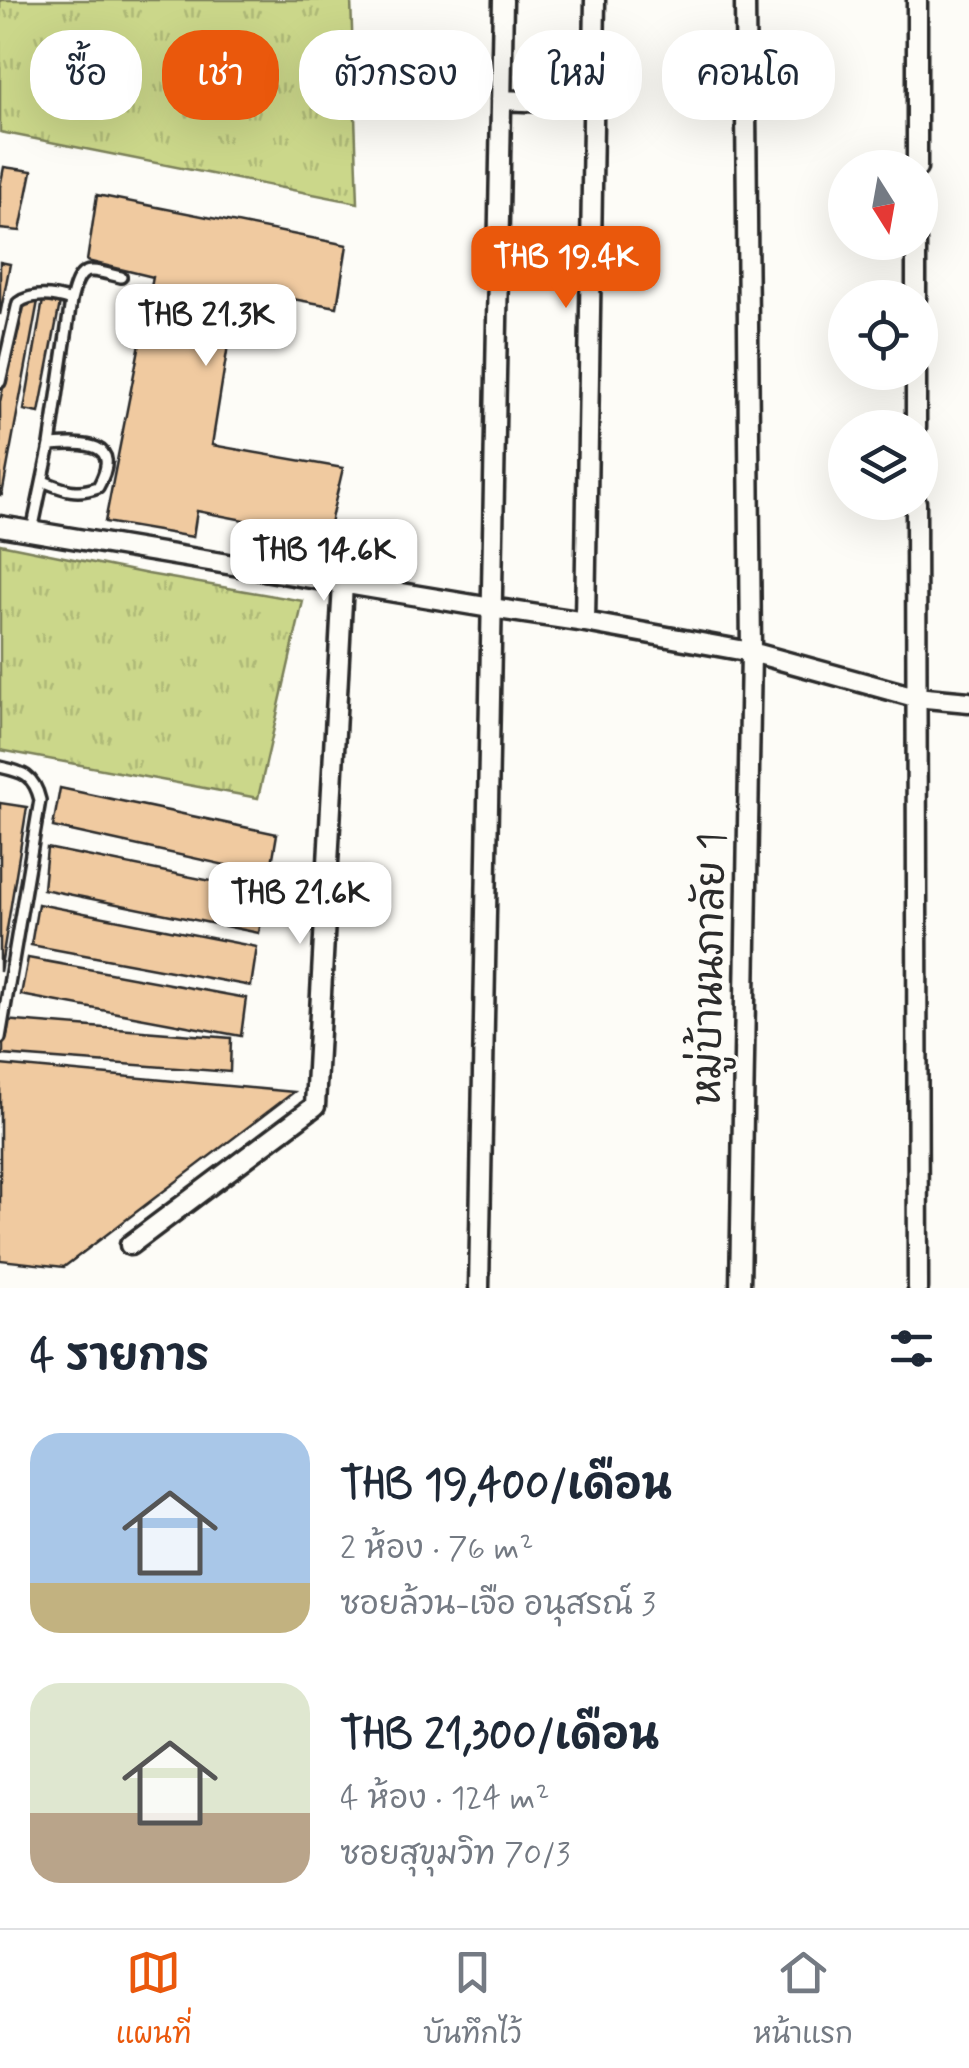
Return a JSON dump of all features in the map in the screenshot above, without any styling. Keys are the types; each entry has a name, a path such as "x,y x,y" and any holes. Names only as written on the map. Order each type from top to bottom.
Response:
{"street":[{"path":"479,1288 503,0"},
{"path":"594,30 595,0"},
{"name":"หมู่บ้านนภาลัย 1","path":"740,1288 751,652 745,0"},
{"path":"917,0 917,150"},
{"path":"501,100 513,101"},
{"path":"585,622 593,120"},
{"path":"916,520 918,1288"},
{"path":"0,526 751,652 915,697 969,702"},
{"path":"130,1244 315,1106 343,583"}],"lane":[{"path":"32,531 76,279 85,271 121,277"},
{"path":"0,382 18,302 40,295 72,302"},
{"path":"43,481 67,492 84,492 98,487 107,462 104,452 96,446 50,444"},
{"path":"0,768 30,778 40,800 0,1038"}],"green space":[{"path":"0,0 351,0 352,30 299,30 299,120 355,120 358,203 0,132"},
{"path":"0,544 303,601 258,798 0,750"}],"building":[{"path":"4,167 32,171 20,231 0,229"},
{"path":"97,195 347,245 337,307 237,289 212,445 343,468 327,536 197,511 193,537 105,522 153,277 87,261"},
{"path":"0,262 10,264 0,315"},
{"path":"43,300 60,303 39,413 24,410"},
{"path":"38,301 0,495 0,402 21,304"},
{"path":"60,788 277,834 270,875 53,827"},
{"path":"0,803 27,807 0,972"},
{"path":"47,848 266,892 259,933 43,889"},
{"path":"38,904 257,947 251,986 31,945"},
{"path":"28,958 246,998 241,1036 21,995"},
{"path":"3,1020 231,1038 230,1072 3,1055"},
{"path":"0,1065 294,1092 64,1267 0,1260"}]}
